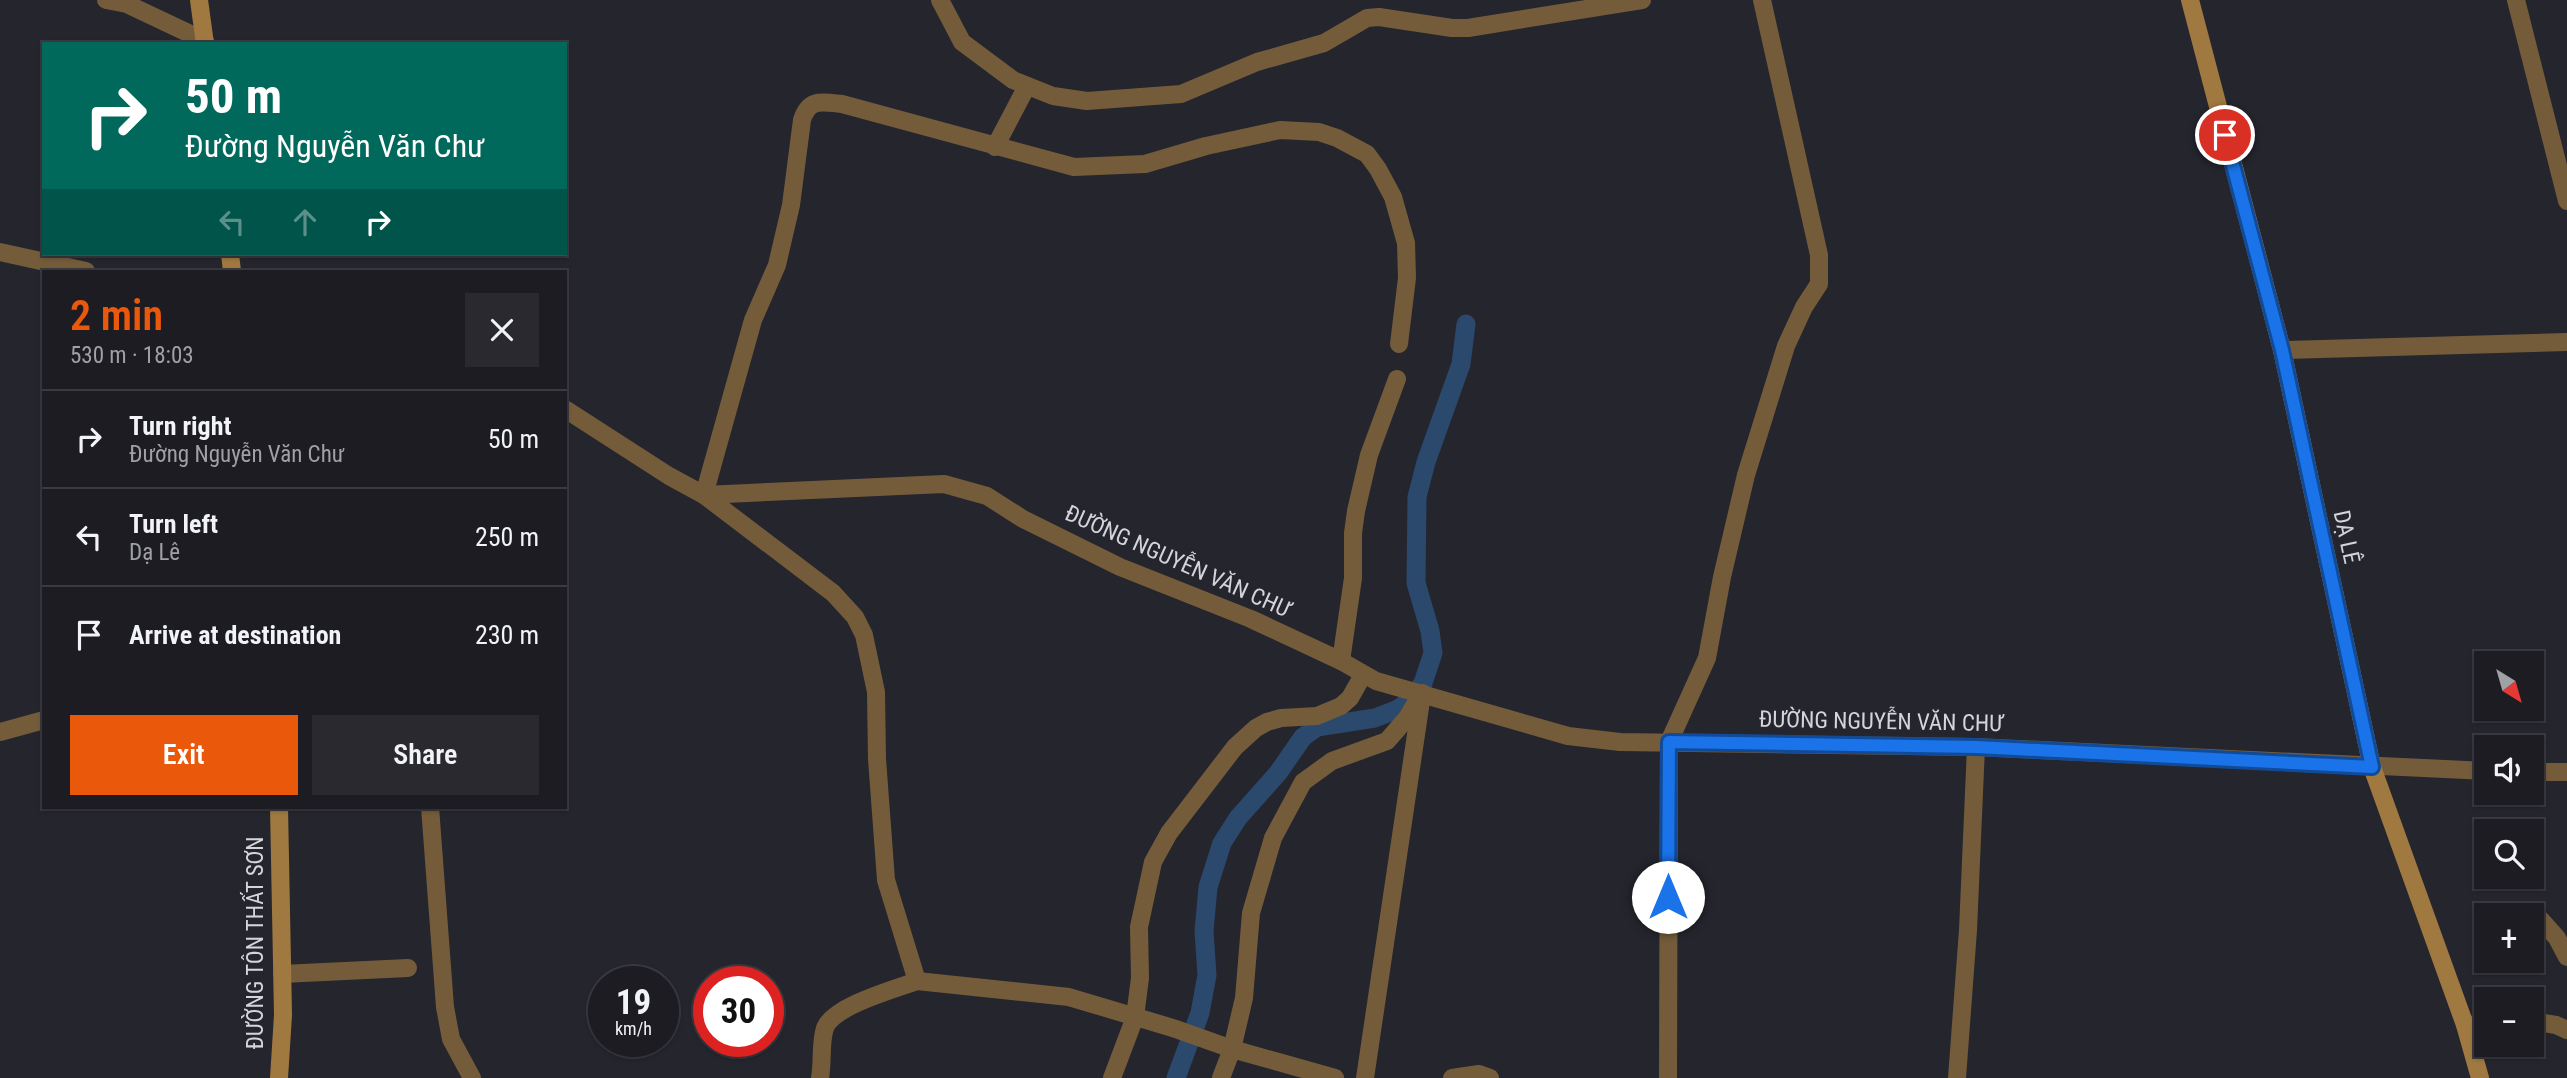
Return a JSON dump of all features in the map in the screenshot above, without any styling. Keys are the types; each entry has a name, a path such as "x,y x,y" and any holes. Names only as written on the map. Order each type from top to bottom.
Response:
{"street":[{"path":"106,0 127,4 205,42"},
{"path":"200,0 205,42"},
{"path":"940,0 962,42 1013,79 1023,92 1087,101 1168,96 1190,91 1266,58 1324,43 1367,18 1379,17 1442,27 1468,28 1643,0"},
{"path":"1668,1078 1669,742 1707,658 1722,577 1746,475 1786,346 1804,307 1819,284 1819,256 1762,0"},
{"name":"DẠ LÊ","path":"2190,0 2282,350 2372,767 2465,1025 2480,1078"},
{"path":"2516,0 2566,190"},
{"path":"999,140 1023,92"},
{"path":"704,495 754,320 777,265 791,205 806,109 814,103 842,104 999,140 1074,167 1145,164 1218,143 1280,130 1319,132 1351,144 1367,154 1378,169 1393,197 1406,243 1407,278 1399,344"},
{"path":"0,252 81,270"},
{"path":"2282,350 2567,342"},
{"path":"1341,661 1353,578 1353,533 1362,482 1397,379"},
{"path":"567,410 669,476 704,495 833,593 855,617 864,635 876,692 877,759 886,880 917,981"},
{"name":"ĐƯỜNG NGUYỄN VĂN CHƯ","path":"704,495 944,484 955,487 987,496 1023,519 1120,568 1251,618 1341,661 1370,678 1568,736 1620,742 1976,747 2474,771"},
{"path":"1112,1078 1135,1017 1140,978 1139,927 1153,862 1169,832 1235,747 1256,728 1281,719 1329,713 1350,698 1370,678"},
{"path":"1220,1078 1244,998 1251,913 1273,838 1303,782 1332,761 1387,741 1407,718 1414,692"},
{"path":"1365,1078 1414,692"},
{"path":"0,732 42,721"},
{"path":"1957,1078 1968,930 1976,747"},
{"path":"2544,772 2567,772"},
{"name":"ĐƯỜNG TÔN THẤT SƠN","path":"278,809 283,1015 279,1078"},
{"path":"430,809 446,1016 455,1047 472,1078"},
{"path":"2544,923 2557,938 2567,957"},
{"path":"282,974 408,968"},
{"path":"820,1078 825,1027 831,1018 853,1005 917,981 1069,997 1335,1078"},
{"path":"2544,1023 2567,1030"},
{"path":"2465,1025 2474,1025"},
{"path":"1452,1078 1479,1074 1490,1078"}],"waterway":[{"path":"1176,1078 1200,1013 1207,975 1204,931 1208,887 1222,843 1238,818 1278,773 1303,737 1317,727 1375,718 1398,709 1411,700 1423,683 1433,653 1430,631 1416,583 1417,497 1426,462 1461,364 1466,324"}],"route":[{"path":"1668,897 1669,742 1976,747 2372,767 2282,350 2225,135"}]}
